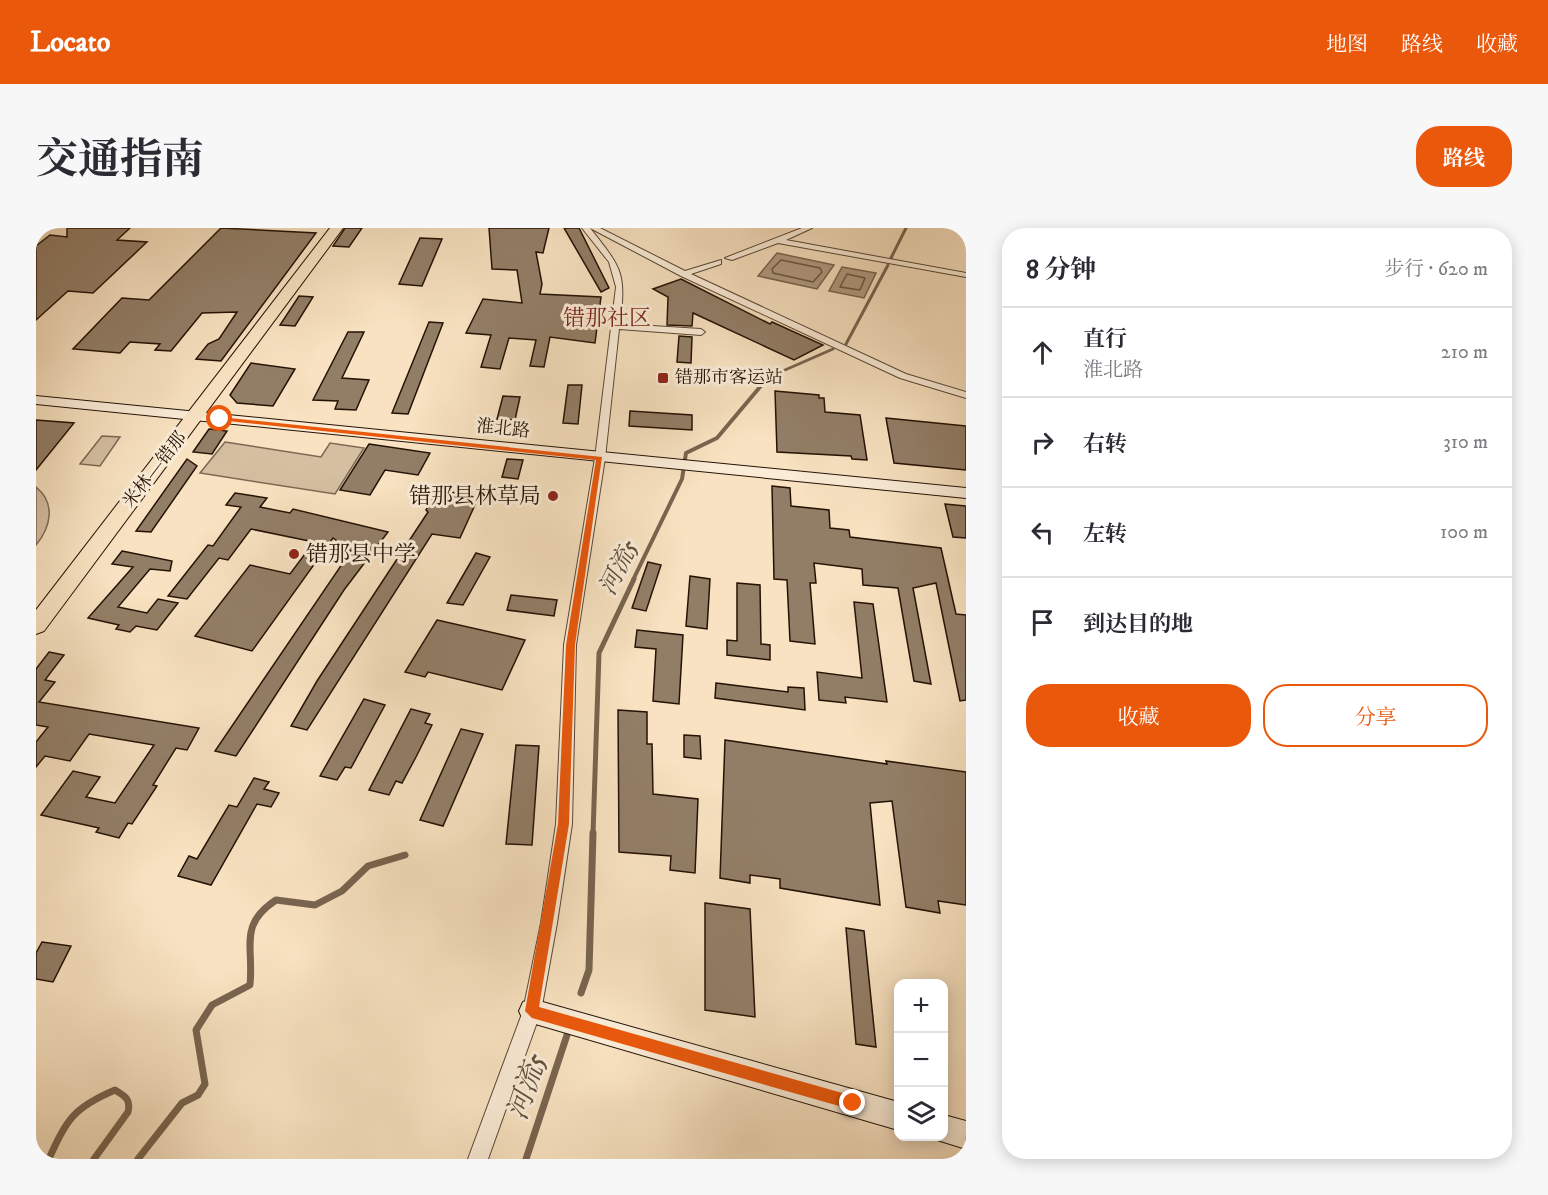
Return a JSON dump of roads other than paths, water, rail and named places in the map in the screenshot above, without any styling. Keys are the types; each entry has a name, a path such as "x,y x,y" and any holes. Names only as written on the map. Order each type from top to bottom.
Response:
{"highway":[{"name":"米林—错那","path":"36,626 337,228"}],"street":[{"path":"478,1159 532,1011 564,824 570,645 600,458 620,287 617,271 586,228"},
{"path":"594,228 684,274 903,376 966,395"},
{"path":"729,258 808,228"},
{"path":"778,241 966,275"},
{"path":"684,274 718,262"},
{"path":"615,326 701,332"},
{"name":"淮北路","path":"36,400 966,493"},
{"path":"532,1011 894,1115"},
{"path":"948,1129 966,1135"}],"water":[{"path":"777,253 834,265 817,289 758,276"},
{"path":"842,267 876,273 864,298 829,291"}],"waterway":[{"name":"河流5","path":"891,258 906,228"},
{"name":"河流5","path":"846,344 888,265"},
{"name":"河流5","path":"764,383 769,377 833,349"},
{"name":"河流5","path":"633,580 682,479 686,453 717,438 765,381"},
{"name":"河流5","path":"593,834 599,653 634,579"},
{"name":"河流5","path":"581,993 589,970 593,833"},
{"path":"138,1159 182,1103 198,1095 205,1084 196,1030 212,1005 250,985 250,937 256,918 276,900 315,905 342,891 368,866 405,855"},
{"name":"河流5","path":"526,1159 569,1029"},
{"path":"49,1159 73,1116 90,1102 115,1090 126,1098 129,1104 128,1112 94,1159"}],"place":[{"name":"错那市客运站","path":"663,378"},
{"name":"错那县林草局","path":"553,496"},
{"name":"错那县中学","path":"294,554"}],"district":[{"name":"错那社区","path":"607,318"}]}
